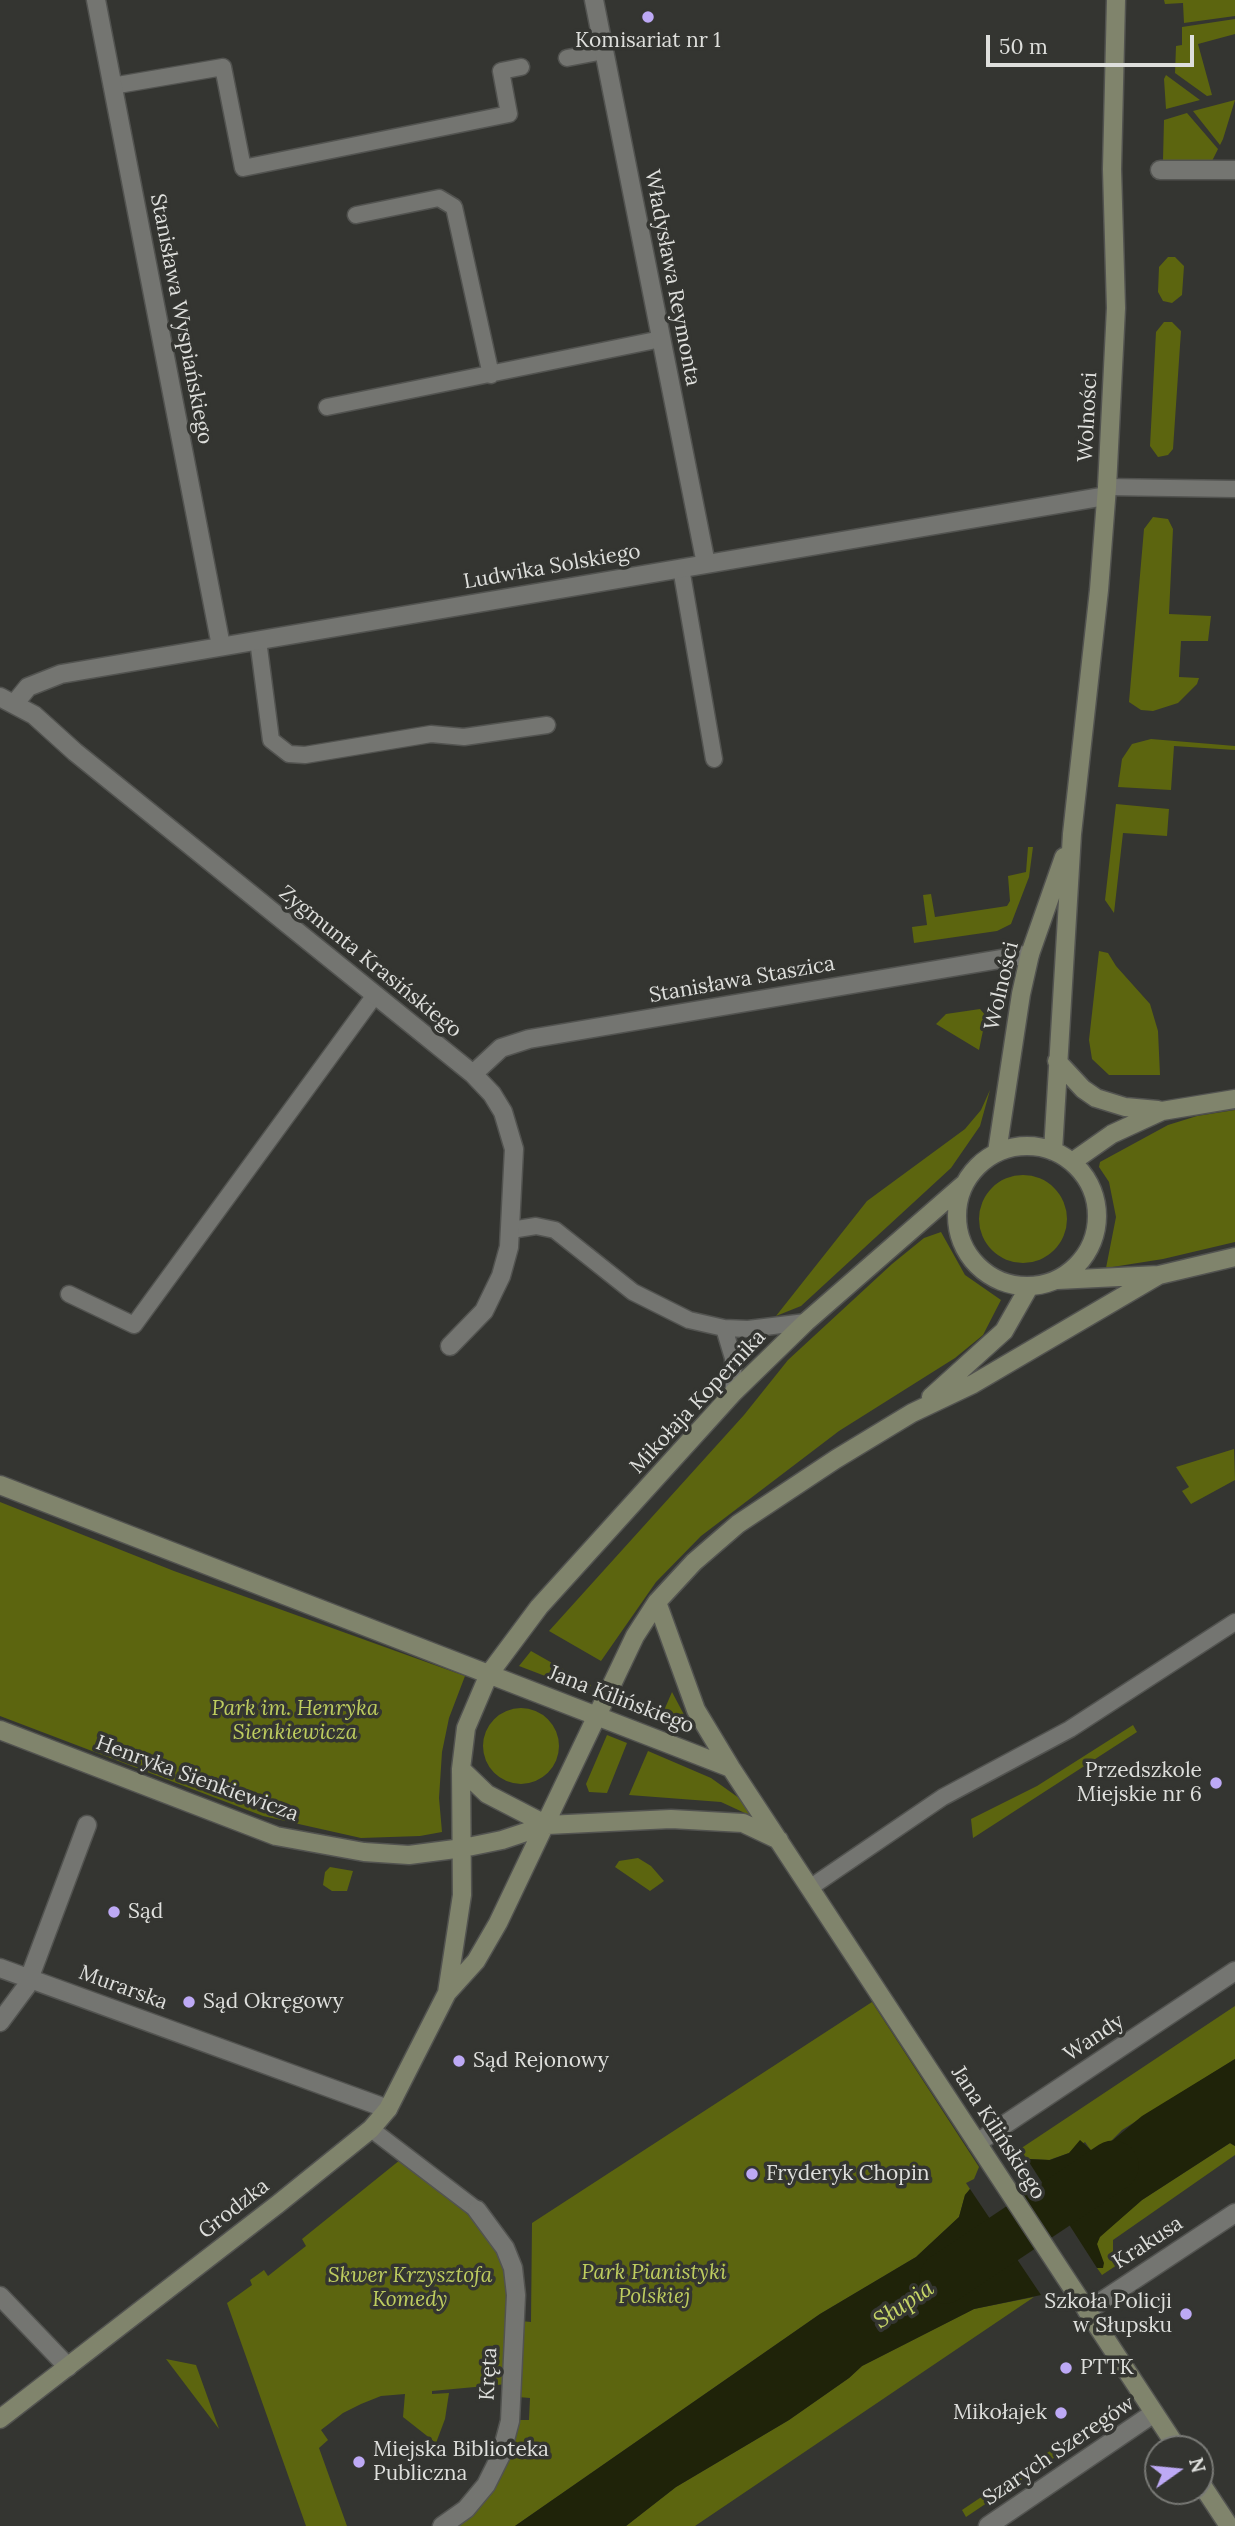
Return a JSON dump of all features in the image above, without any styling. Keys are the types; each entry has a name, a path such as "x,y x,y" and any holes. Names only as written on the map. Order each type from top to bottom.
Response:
{"street":[{"name":"Stanisława Wyspiańskiego","path":"96,0 221,646"},
{"name":"Władysława Reymonta","path":"594,0 706,564"},
{"name":"Wolności","path":"1053,1151 1072,834 1107,491 1116,308 1112,169 1116,0"},
{"path":"1160,170 1235,170"},
{"name":"Ludwika Solskiego","path":"8,700 48,677 706,564 1107,491"},
{"name":"Zygmunta Krasińskiego","path":"8,700 34,715 66,745 473,1074 492,1094 511,1131 514,1170 511,1230 506,1260 493,1297 474,1324 450,1346"},
{"name":"Wolności","path":"997,1152 1014,1032 1030,954 1072,834"},
{"name":"Stanisława Staszica","path":"473,1074 501,1048 529,1039 1030,954"},
{"path":"1057,1061 1083,1089 1096,1098 1125,1107 1162,1111"},
{"path":"1072,1162 1112,1134 1162,1111 1235,1099"},
{"path":"1057,1280 1082,1260 1096,1227 1092,1191 1072,1162 1053,1151 1034,1146 997,1152 977,1165 963,1185 957,1204 956,1225 962,1245 973,1263 999,1281 1029,1287 1057,1280 1159,1275 1235,1257"},
{"name":"Mikołaja Kopernika","path":"489,1674 539,1607 734,1392 806,1322 963,1185"},
{"path":"461,1769 487,1794 547,1825 635,1636 657,1602 694,1562 738,1524 912,1413 973,1384 1159,1275"},
{"path":"912,1413 1004,1332 1029,1287"},
{"path":"0,1485 489,1674"},
{"path":"657,1602 696,1710 731,1768"},
{"name":"Jana Kilińskiego","path":"489,1674 731,1768 1169,2435"},
{"name":"Grodzka","path":"447,1993 460,1923 463,1847 461,1769 466,1728 489,1674"},
{"name":"Henryka Sienkiewicza","path":"0,1730 276,1836 326,1847 386,1855 409,1855 502,1840 547,1825"},
{"name":"Jana Kilińskiego","path":"547,1825 671,1819 743,1823 781,1842"},
{"path":"0,2022 16,2004 29,1979 87,1825"},
{"name":"Grodzka","path":"0,2419 371,2129 388,2109 447,1993 476,1961 547,1825"},
{"name":"Murarska","path":"0,1968 388,2109"},
{"name":"Wandy","path":"977,2143 1235,1971"},
{"name":"Kręta","path":"442,2526 466,2509 486,2485 501,2455 510,2421 516,2295 513,2268 505,2248 477,2210"},
{"name":"Krakusa","path":"1087,2311 1235,2213"},
{"path":"0,2296 68,2367"},
{"name":"Szarych Szeregów","path":"988,2526 1154,2413"},
{"path":"1214,2503 1229,2526"}],"lane":[{"path":"568,58 604,51"},
{"path":"112,86 223,67 243,168 509,114 501,71 521,67"},
{"path":"356,215 439,198 454,206 491,375"},
{"path":"327,407 661,339"},
{"path":"1107,491 1235,489"},
{"path":"681,568 714,760"},
{"path":"258,640 269,734 276,747 289,754 305,755 431,734 464,737 547,725"},
{"path":"69,1294 134,1325 375,995"},
{"path":"511,1230 536,1226 555,1230 650,1303 689,1320 724,1328 760,1329 806,1322"},
{"path":"724,1328 733,1358 734,1392"},
{"path":"811,1887 943,1797 1070,1729 1235,1622"},
{"path":"371,2129 477,2210"}],"green space":[{"path":"1164,0 1235,0 1235,16 1184,23 1183,3 1165,4"},
{"path":"1235,19 1235,34 1198,44 1212,95 1207,96 1175,73 1176,46 1182,45 1182,27"},
{"path":"1166,75 1200,100 1166,109"},
{"path":"1235,100 1223,139 1220,145 1193,111"},
{"path":"1187,113 1218,149 1212,161 1163,160 1164,120"},
{"path":"1168,257 1175,257 1184,266 1182,295 1172,303 1163,301 1158,292 1159,267"},
{"path":"1164,322 1172,322 1181,331 1173,449 1168,455 1158,457 1150,446 1156,332"},
{"path":"1153,517 1168,519 1173,529 1169,614 1211,616 1208,641 1181,641 1179,677 1199,678 1197,684 1178,703 1153,711 1141,710 1129,702 1144,529"},
{"path":"1151,739 1235,746 1235,750 1174,746 1171,790 1118,787 1122,759 1132,744"},
{"path":"1116,804 1169,809 1167,836 1123,833 1114,913 1105,900"},
{"path":"1028,847 1033,847 1029,877 1011,924 997,931 914,943 912,927 927,925 923,895 931,894 935,917 1007,906 1010,901 1008,876 1026,872"},
{"path":"1099,951 1108,953 1150,1004 1158,1031 1160,1075 1109,1075 1092,1059 1089,1040"},
{"path":"980,1009 986,1016 979,1050 936,1024 946,1014"},
{"path":"990,1090 980,1126 951,1168 801,1306 776,1316 867,1201 965,1129 981,1110"},
{"path":"1235,1110 1235,1242 1163,1259 1106,1268 1116,1217 1109,1182 1099,1167 1100,1162 1168,1125 1197,1116"},
{"path":"1023,1175 1040,1179 1054,1188 1063,1202 1067,1219 1063,1236 1054,1250 1040,1259 1023,1263 1006,1259 992,1250 983,1236 979,1219 983,1202 992,1188 1006,1179"},
{"path":"941,1232 965,1275 1001,1300 983,1335 955,1358 839,1431 701,1536 656,1582 601,1661 549,1631 744,1415 788,1360 892,1264 924,1238"},
{"path":"1234,1449 1235,1480 1191,1504 1182,1491 1189,1487 1176,1467"},
{"name":"Park im. Henryka Sienkiewicza","path":"0,1502 174,1571 465,1676 449,1718 442,1752 439,1798 442,1832 420,1836 361,1838 263,1816 0,1716"},
{"path":"531,1651 591,1685 587,1692 519,1666"},
{"path":"672,1692 690,1726 688,1733 659,1722"},
{"path":"521,1708 536,1711 548,1719 556,1731 559,1746 556,1761 548,1773 536,1781 521,1784 506,1781 494,1773 486,1761 483,1746 486,1731 494,1719 506,1711"},
{"path":"1133,1725 1137,1732 973,1838 971,1819 1037,1786"},
{"path":"607,1735 627,1743 607,1793 589,1792 586,1784"},
{"path":"648,1751 711,1778 746,1803 760,1820 721,1802 629,1795"},
{"path":"638,1858 651,1866 664,1881 650,1891 615,1867 619,1861"},
{"path":"330,1867 353,1871 347,1891 332,1891 323,1885 325,1872"},
{"name":"Park Pianistyki Polskiej","path":"872,2002 979,2167 974,2179 966,2183 970,2189 965,2195 959,2217 916,2257 820,2314 515,2526 453,2526 516,2420 529,2420 530,2398 518,2397 518,2383 432,2391 432,2394 449,2393 445,2419 436,2443 403,2417 405,2394 381,2396 361,2404 343,2413 321,2430 328,2440 319,2448 347,2526 306,2526 227,2303 252,2285 250,2280 264,2270 268,2276 306,2246 302,2239 400,2160 479,2203 491,2213 502,2231 521,2321 531,2322 532,2223"},
{"path":"1235,2006 1235,2059 1122,2130 1107,2145 1092,2152 1085,2142 1069,2153 1049,2160 1027,2159 1020,2149"},
{"path":"1230,2143 1235,2146 1235,2155 1113,2240 1113,2251 1120,2263 1102,2275 1097,2268 1102,2268 1097,2244 1099,2237 1142,2200"},
{"path":"1034,2297 695,2526 626,2526 676,2487 789,2420 862,2366 974,2309"},
{"path":"166,2359 196,2365 219,2429"},
{"path":"1111,2410 1115,2417 966,2517 962,2510"}],"water":[{"path":"1235,2059 1235,2146 1230,2143 1142,2200 1100,2237 1097,2244 1104,2263 1103,2268 1097,2268 1027,2159 1050,2160 1069,2153 1080,2140 1093,2152 1107,2145 1142,2116"},
{"path":"970,2189 1041,2295 974,2309 862,2366 789,2420 676,2487 626,2526 515,2526 820,2314 916,2257 959,2217 965,2195"}],"waterway":[{"name":"Słupia","path":"945,2278 1113,2166"}],"place":[{"name":"Komisariat nr 1","path":"648,17"},
{"name":"Przedszkole Miejskie nr 6","path":"1216,1783"},
{"name":"Sąd","path":"114,1912"},
{"name":"Sąd Okręgowy","path":"189,2002"},
{"name":"Sąd Rejonowy","path":"459,2061"},
{"name":"Fryderyk Chopin","path":"752,2174"},
{"name":"Szkoła Policji w Słupsku","path":"1186,2314"},
{"name":"PTTK","path":"1066,2368"},
{"name":"Mikołajek","path":"1061,2413"},
{"name":"Miejska Biblioteka Publiczna","path":"359,2462"}],"park label":[{"name":"Skwer Krzysztofa Komedy","path":"410,2288"}]}
